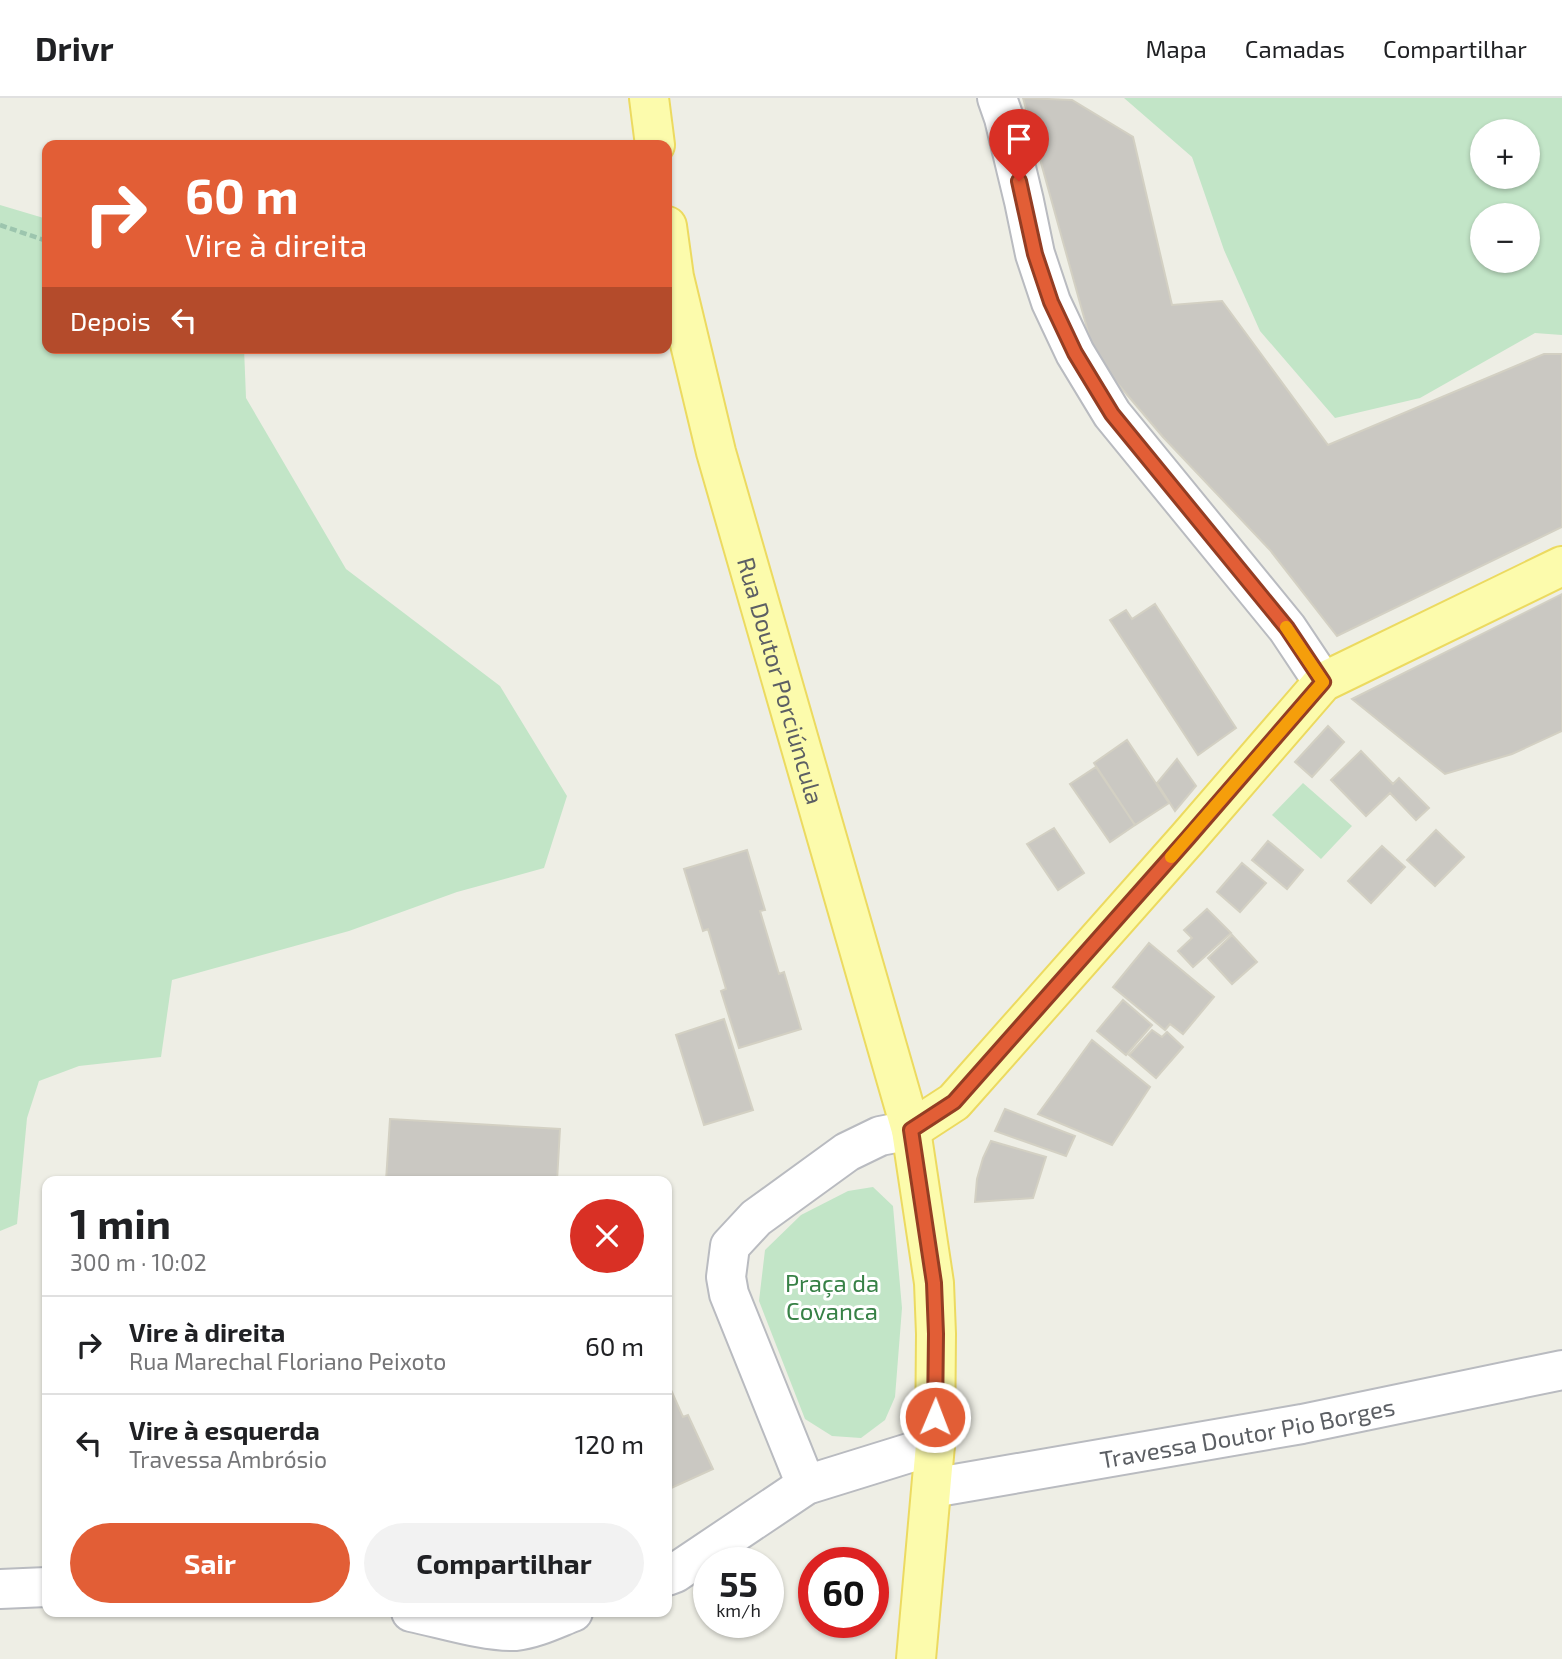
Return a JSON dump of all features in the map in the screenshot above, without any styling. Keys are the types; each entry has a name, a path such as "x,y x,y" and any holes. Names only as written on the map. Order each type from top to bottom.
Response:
{"main road":[{"path":"649,98 654,140"},
{"name":"Rua Doutor Porciúncula","path":"672,262 716,452 911,1130 934,1283 936,1334 935,1445 916,1659"},
{"path":"911,1130 954,1102 1323,682 1562,566"}],"street":[{"path":"997,98 1035,254 1051,302 1075,353 1112,414 1287,628 1323,682"},
{"path":"806,1485 729,1294 726,1277 730,1246 756,1218 847,1152 880,1136 911,1130"},
{"name":"Travessa Doutor Pio Borges","path":"932,1488 1302,1424 1562,1370"},
{"path":"672,1574 806,1485 935,1445"},
{"path":"0,1589 42,1587"},
{"path":"434,1617 490,1629 516,1631 560,1617"}],"path":[{"path":"0,226 42,240"}],"green space":[{"path":"1124,98 1562,98 1562,335 1535,333 1420,398 1335,418 1260,331 1224,250 1192,157"},
{"path":"0,205 42,218 42,354 244,354 246,398 346,569 500,686 567,796 544,868 457,892 349,931 172,980 161,1057 79,1066 39,1081 27,1118 17,1224 0,1231"},
{"path":"1303,783 1352,826 1321,859 1272,815"},
{"name":"Praça da Covanca","path":"873,1187 893,1206 902,1308 895,1397 885,1420 861,1438 832,1436 805,1419 759,1301 765,1250 801,1215 848,1191"}],"building":[{"path":"1023,98 1072,100 1133,137 1172,305 1222,301 1328,445 1544,354 1562,354 1562,527 1337,636 1270,550 1163,437 1095,357"},
{"path":"1562,594 1562,731 1512,754 1445,774 1352,699"},
{"path":"1155,604 1236,728 1198,755 1110,620 1126,610 1132,619"},
{"path":"1328,726 1344,742 1312,777 1295,762"},
{"path":"1127,740 1169,803 1135,825 1094,763"},
{"path":"1361,751 1393,784 1399,778 1429,808 1416,820 1390,793 1366,816 1331,780"},
{"path":"1177,759 1196,786 1175,811 1157,783"},
{"path":"1096,767 1135,825 1110,842 1070,784"},
{"path":"1054,828 1084,873 1058,890 1027,844"},
{"path":"1436,830 1464,857 1435,886 1407,860"},
{"path":"1268,841 1303,870 1287,889 1252,860"},
{"path":"1382,846 1405,867 1371,903 1348,881"},
{"path":"747,850 765,910 760,911 779,974 784,972 801,1029 739,1048 721,991 726,989 708,929 703,931 684,869"},
{"path":"1242,863 1266,883 1240,912 1217,892"},
{"path":"1207,909 1231,933 1193,967 1178,951 1192,938 1184,930"},
{"path":"1232,935 1257,962 1232,984 1208,958"},
{"path":"1149,943 1214,997 1183,1034 1170,1024 1165,1030 1113,987"},
{"path":"1123,1000 1152,1025 1126,1055 1097,1031"},
{"path":"724,1019 753,1110 704,1125 676,1035"},
{"path":"1152,1030 1162,1037 1167,1032 1183,1047 1156,1078 1129,1055"},
{"path":"1092,1040 1150,1087 1112,1145 1038,1114"},
{"path":"1005,1109 1075,1136 1066,1156 995,1131"},
{"path":"390,1119 560,1129 557,1176 386,1176"},
{"path":"991,1141 1046,1157 1033,1198 975,1202 977,1179"},
{"path":"672,1392 683,1417 688,1415 713,1469 672,1488"}],"slow traffic":[{"path":"1171,857 1323,682 1286,627"}],"route":[{"path":"935,1417 934,1283 911,1130 954,1102 1323,682 1287,628 1112,414 1075,353 1051,302 1035,254 1019,181"}]}
